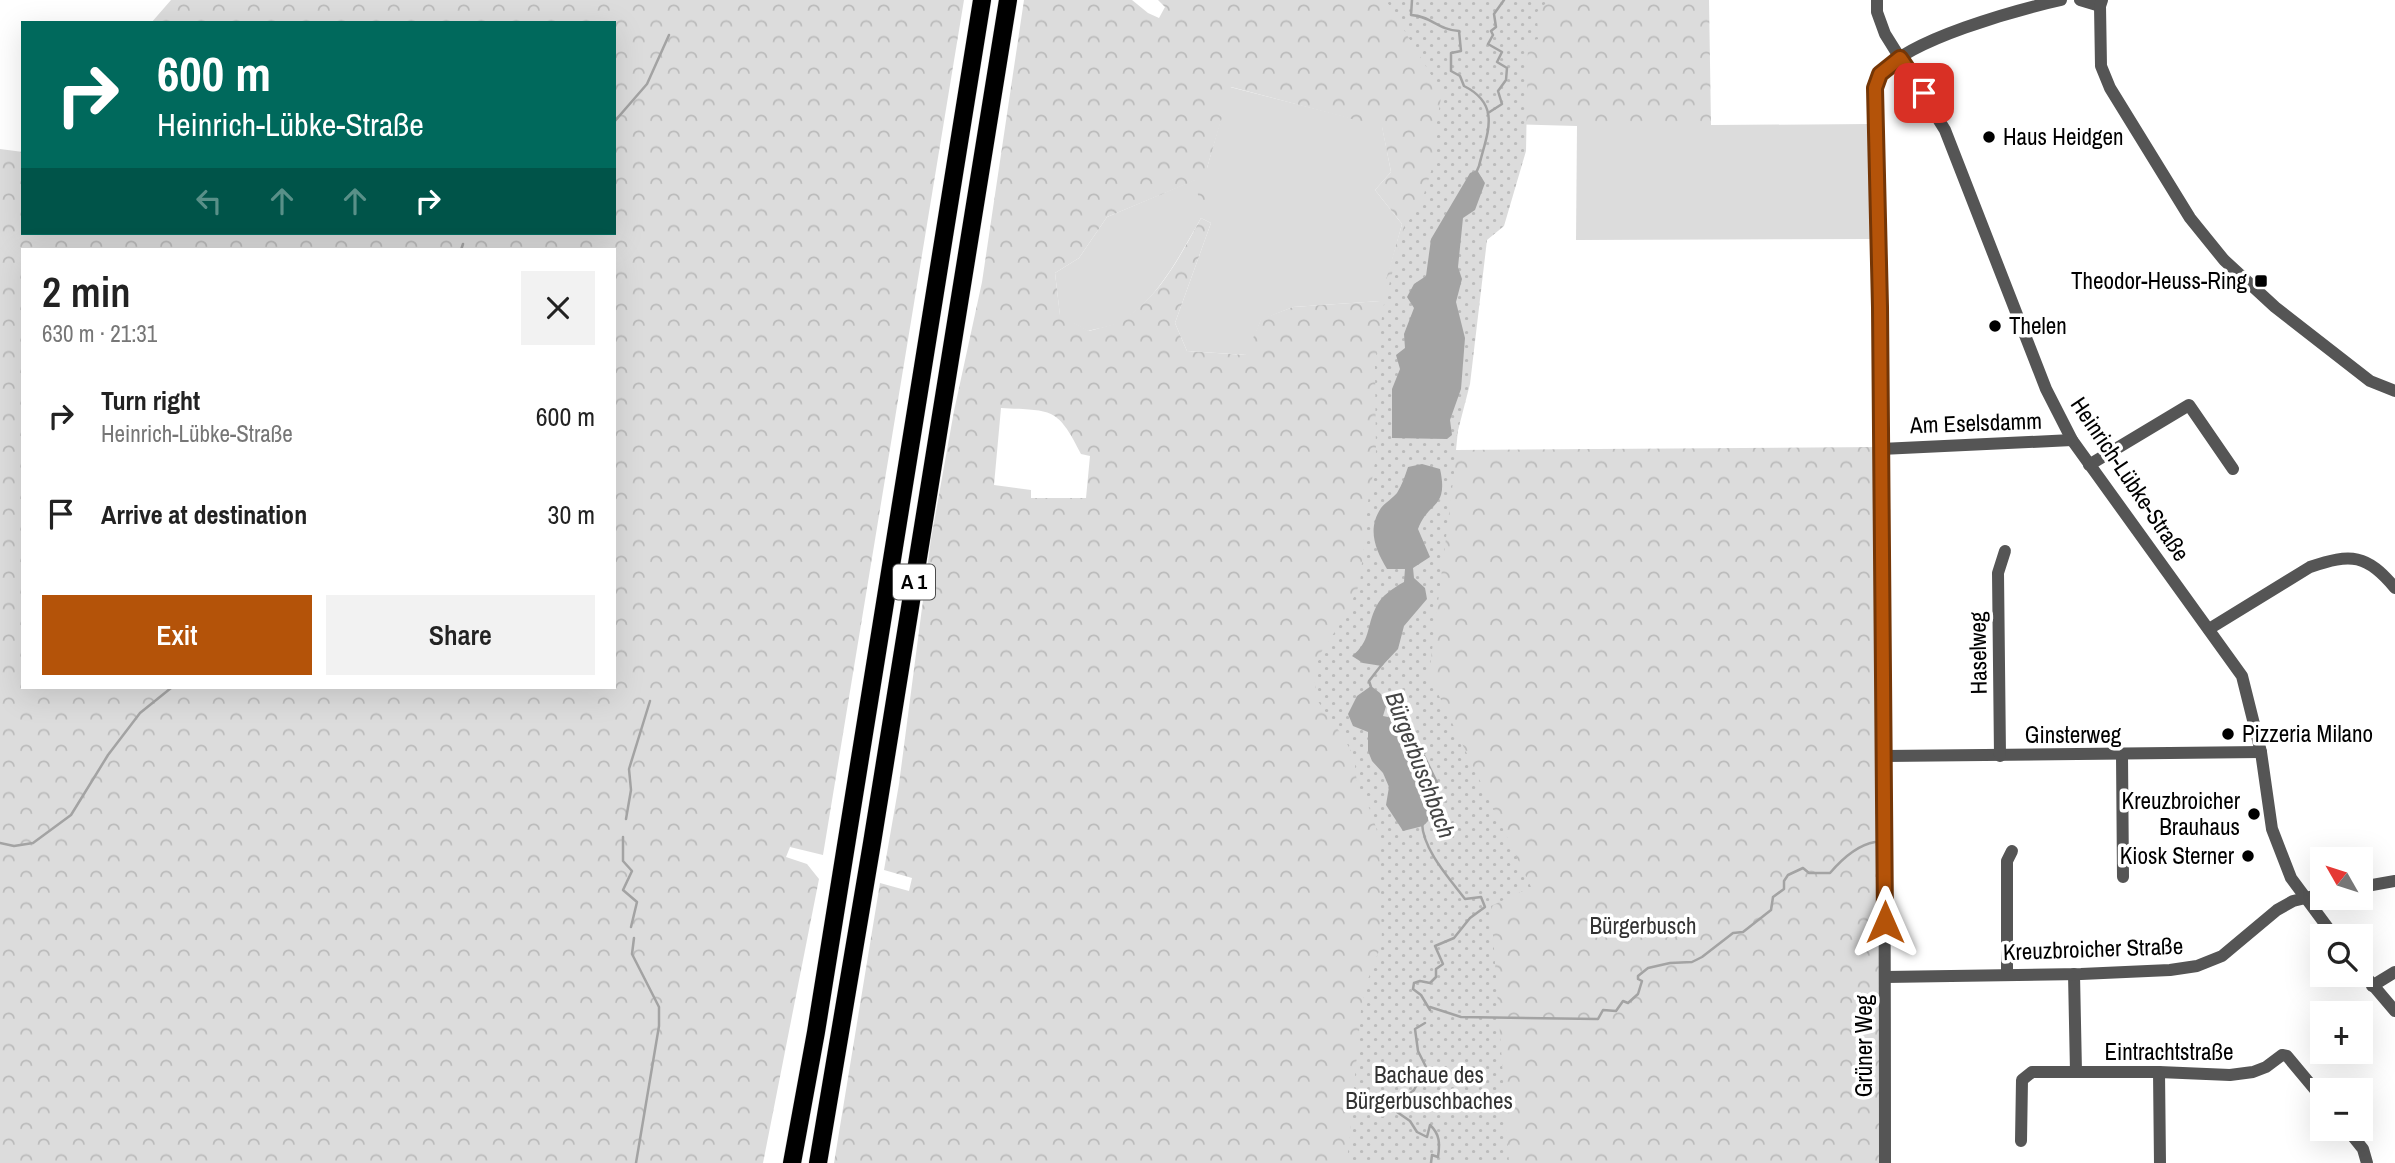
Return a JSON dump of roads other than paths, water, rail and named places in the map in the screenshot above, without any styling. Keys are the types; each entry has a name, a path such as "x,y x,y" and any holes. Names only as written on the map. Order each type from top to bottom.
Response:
{"highway":[{"name":"A 1","path":"792,1163 818,1018 982,0"},
{"name":"A 1","path":"818,1163 1009,0"}],"street":[{"name":"Heinrich-Lübke-Straße","path":"1877,0 1877,12 1885,34 1945,130 2046,389 2072,440 2242,676 2261,752 2272,829 2291,878 2325,924"},
{"name":"Grüner Weg","path":"1885,1163 1885,756 1875,88 1880,74 1900,58 1932,40 2061,0"},
{"path":"2080,0 2101,3 2101,66 2110,88 2190,218 2224,260 2275,307 2370,381 2395,391"},
{"path":"2090,465 2189,405 2233,469"},
{"name":"Am Eselsdamm","path":"1881,449 2072,440"},
{"name":"Haselweg","path":"2000,756 1998,573 2005,551"},
{"path":"2209,629 2311,567 2335,559 2360,559 2385,576 2395,588"},
{"name":"Ginsterweg","path":"1885,756 2261,752"},
{"path":"2122,755 2123,877"},
{"path":"2007,974 2007,861 2012,851"},
{"path":"2373,885 2395,881"},
{"name":"Kreuzbroicher Straße","path":"1885,977 2074,974 2170,970 2197,966 2222,956 2277,910 2293,901 2310,897"},
{"path":"2373,985 2395,972"},
{"name":"Eintrachtstraße","path":"2074,974 2076,1072"},
{"path":"2373,987 2395,1011"},
{"name":"Eintrachtstraße","path":"2021,1141 2022,1080 2032,1072 2230,1075 2253,1072 2266,1067 2282,1055 2287,1056 2310,1084"},
{"path":"2159,1072 2160,1163"},
{"path":"2357,1141 2363,1149 2365,1162"}],"water":[{"path":"1477,170 1485,183 1475,210 1463,218 1458,267 1462,279 1456,302 1465,338 1461,389 1450,420 1452,435 1447,439 1392,438 1392,389 1400,369 1396,355 1405,348 1404,334 1414,308 1407,297 1414,284 1426,276 1431,239 1470,173"},
{"path":"1422,464 1440,469 1442,482 1440,498 1418,529 1430,557 1413,568 1414,578 1425,588 1427,599 1404,626 1398,649 1382,666 1363,663 1352,656 1365,639 1376,607 1381,599 1404,582 1405,569 1387,569 1376,546 1374,524 1381,508 1397,493 1408,467"},
{"path":"1371,686 1387,703 1383,716 1393,718 1406,739 1425,755 1440,786 1435,814 1423,826 1403,831 1386,805 1389,787 1368,751 1368,732 1353,726 1348,714 1357,696"}],"waterway":[{"name":"Bürgerbuschbach","path":"1412,0 1411,15 1459,31 1461,51 1451,53 1451,71 1460,76 1464,86 1484,102 1488,111 1488,131 1476,173"},
{"path":"1488,113 1502,104 1498,91 1506,80 1507,68 1497,62 1502,52 1488,44 1493,35 1491,31 1496,27 1494,14 1504,0"},
{"path":"616,120 647,84 669,35"},
{"path":"462,248 463,244"},
{"name":"Bürgerbuschbach","path":"1371,687 1369,681 1383,663"},
{"path":"0,843 14,846 33,843 71,815 108,755 140,713 170,689"},
{"path":"626,819 631,790 629,769 650,701"},
{"name":"Bürgerbuschbach","path":"1422,823 1427,843 1445,873 1465,899 1481,897 1485,907 1470,918 1454,938 1435,946 1443,964 1436,969 1436,977 1430,983 1414,983 1413,989 1421,995 1430,1010"},
{"path":"623,837 623,861 632,871 623,890 637,902 631,927"},
{"path":"1430,1007 1461,1017 1598,1019 1603,1010 1616,1011 1623,1001 1628,1003 1638,994 1642,981 1638,976 1648,968 1692,962 1733,933 1743,932 1771,910 1773,897 1784,889 1784,881 1788,875 1803,868 1809,873 1830,873 1850,853 1875,842"},
{"path":"634,938 632,954 659,1007 659,1026 636,1163"},
{"name":"Bürgerbuschbach","path":"1425,1023 1415,1029 1418,1051 1426,1067 1414,1090 1399,1103 1397,1112 1410,1121 1417,1132 1427,1137 1430,1125 1436,1132 1438,1157 1432,1155 1431,1163"}],"place":[{"name":"Haus Heidgen","path":"1989,137"},
{"name":"Theodor-Heuss-Ring","path":"2261,281"},
{"name":"Thelen","path":"1995,326"},
{"name":"Pizzeria Milano","path":"2228,734"},
{"name":"Kreuzbroicher Brauhaus","path":"2254,814"},
{"name":"Kiosk Sterner","path":"2248,856"}],"park label":[{"name":"Bürgerbusch","path":"1643,926"},
{"name":"Bachaue des Bürgerbuschbaches","path":"1429,1088"}]}
